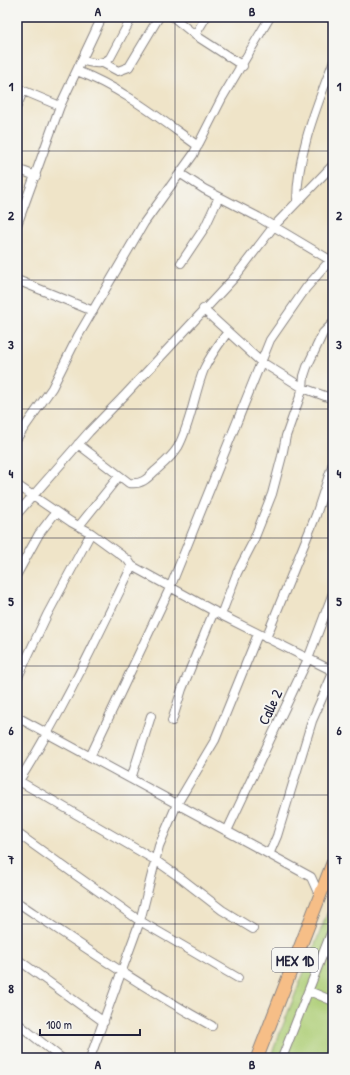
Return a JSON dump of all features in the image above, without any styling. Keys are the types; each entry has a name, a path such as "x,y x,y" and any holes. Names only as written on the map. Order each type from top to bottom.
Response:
{"highway":[{"name":"MEX 1D","path":"257,1058 333,862"}],"street":[{"path":"17,225 36,176 60,106 83,61 102,17"},
{"path":"102,63 110,58 132,17"},
{"path":"83,61 102,63 118,71 129,67 159,17"},
{"path":"173,17 195,35 243,66"},
{"path":"195,35 206,17"},
{"path":"17,438 52,388 93,311 144,223 181,174 198,146 222,98 243,66 254,42 270,17"},
{"path":"297,202 299,167 304,147 333,63"},
{"path":"77,71 100,80 124,93 198,146"},
{"path":"17,106 20,90 60,106"},
{"path":"17,514 33,494 57,470 78,444 203,309 235,277 274,226 333,165"},
{"path":"17,168 36,176"},
{"path":"90,757 170,588 211,491 260,361 270,340 292,308 332,258 204,189 181,174"},
{"path":"181,264 194,246 219,197"},
{"path":"17,280 93,311"},
{"path":"203,309 227,333 260,361 303,388 333,399"},
{"path":"172,721 182,689 237,573 254,542 272,494 286,436 303,388 304,376 323,333 333,323"},
{"path":"78,444 129,483 137,484 145,481 171,457 178,446 197,396 204,370 210,358 227,333"},
{"path":"266,638 316,515 333,463"},
{"path":"79,526 119,476"},
{"path":"17,484 33,494 56,512 91,532 128,560 132,566 170,588 333,672 312,721 277,836 271,850 267,853"},
{"path":"17,574 40,534 56,512"},
{"path":"17,679 47,615 91,532"},
{"path":"132,566 90,653 47,734 18,782 155,860 222,910 253,929"},
{"name":"Calle 2","path":"227,831 308,659 333,593"},
{"path":"90,1058 140,921 155,860 177,804 215,740 258,634"},
{"path":"131,779 151,716"},
{"path":"17,717 311,877 320,896"},
{"path":"17,833 140,921 238,978"},
{"path":"17,902 122,972 173,1004 212,1026"},
{"path":"282,1058 333,928"},
{"path":"17,958 104,1022"},
{"path":"309,991 333,1001"},
{"path":"17,1023 61,1058"}],"green space":[{"path":"333,899 333,1058 270,1058"}]}
